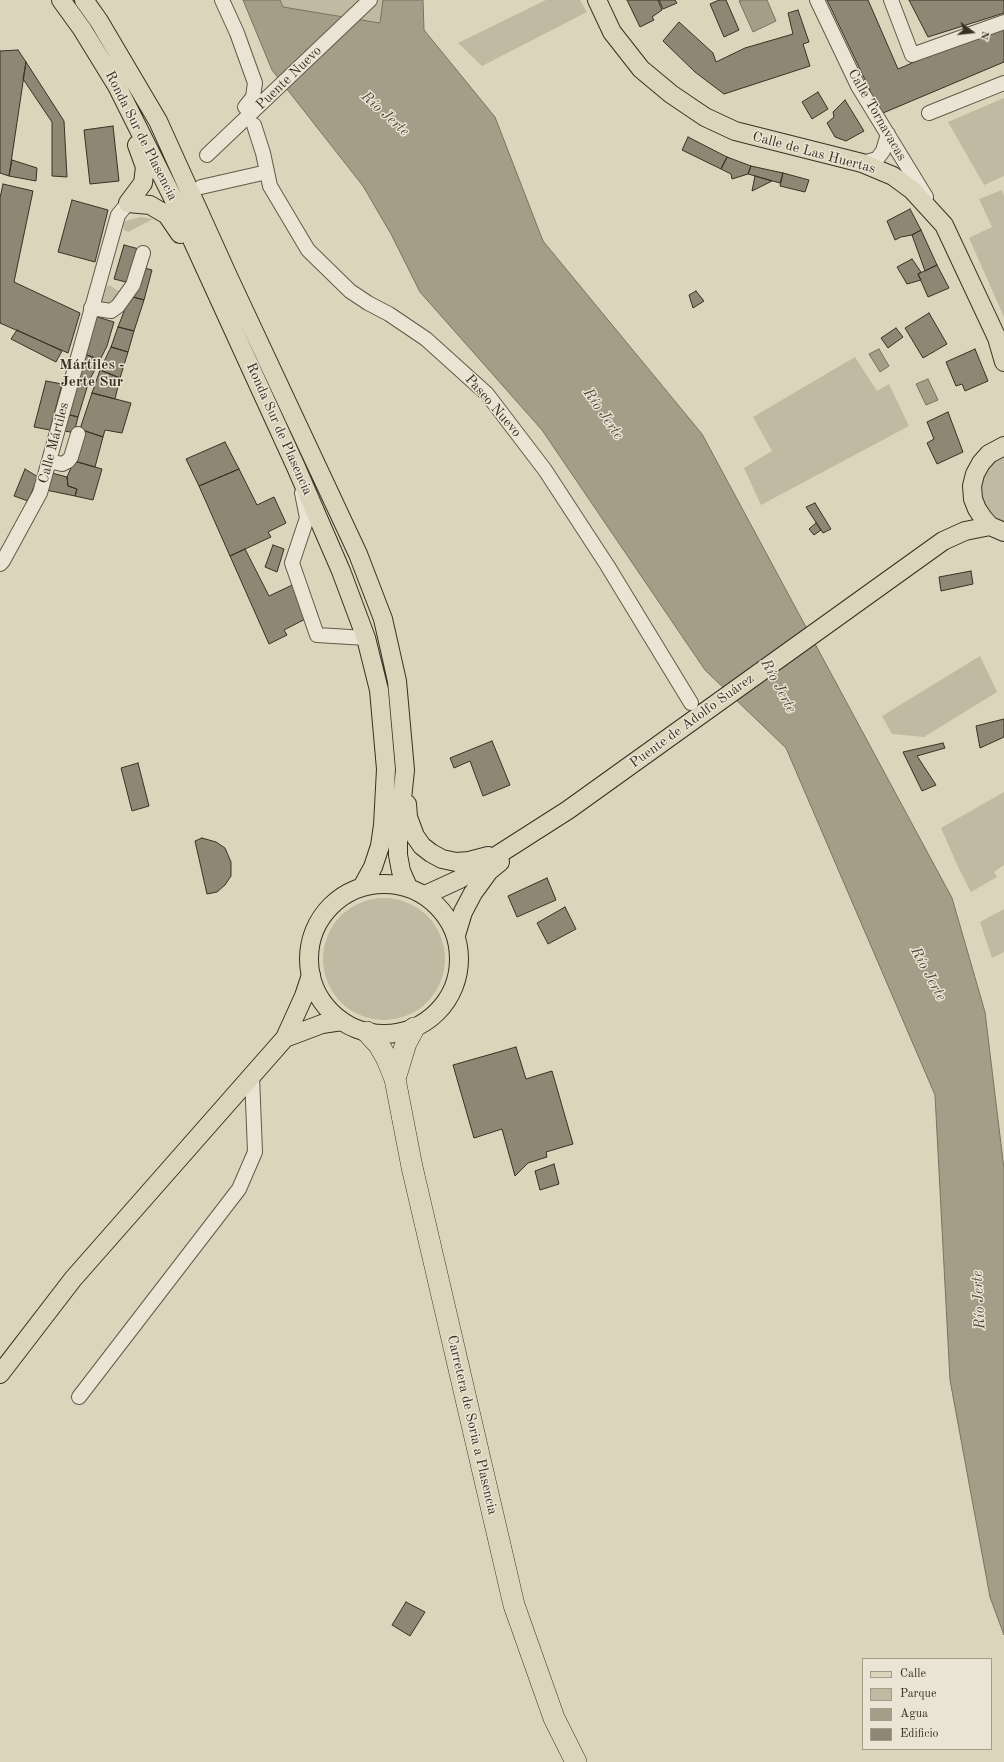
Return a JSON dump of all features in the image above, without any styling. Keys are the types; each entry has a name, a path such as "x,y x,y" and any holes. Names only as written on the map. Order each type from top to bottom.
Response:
{"highway":[{"path":"395,1078 406,1043 414,1028"},
{"name":"Carretera de Soria a Plasencia","path":"367,1032 379,1045 395,1078 412,1167 514,1605 554,1718 576,1762"}],"main road":[{"name":"Ronda Sur de Plasencia","path":"61,0 82,29 117,86 173,198 296,467 341,572 366,638 379,690 386,769 383,825 380,846 373,867 362,887"},
{"name":"Ronda Sur de Plasencia","path":"84,0 99,21 158,121 228,276 358,554 383,619 397,681 404,770 398,855 401,871 408,887"},
{"name":"Calle de Las Huertas","path":"598,1 612,32 641,69 671,94 705,117 735,131 862,164 893,176 912,190 944,225 997,338 1004,362"},
{"path":"117,86 144,166 143,183 128,203"},
{"path":"128,203 150,205 167,214 212,283"},
{"path":"997,529 980,514 973,499 972,486 975,474 981,463 989,454 1003,445"},
{"path":"941,542 963,520 973,499"},
{"path":"941,542 965,531 997,529"},
{"name":"Puente de Adolfo Suárez","path":"537,830 568,810 941,542"},
{"path":"404,770 408,817 415,836 422,846 431,853 442,859 456,862 482,858 508,848"},
{"path":"425,895 460,879 537,830"},
{"path":"456,935 463,912 473,893 490,871 537,830"},
{"path":"385,883 408,887 425,895 444,912 456,935 460,957 457,979 448,1000 433,1016 414,1028 391,1034 367,1032 354,1028 342,1021 325,1006 317,991 311,975 309,959 311,943 316,928 334,903 347,894 362,887 385,883"},
{"path":"0,1374 73,1279 285,1038 304,996 311,975"},
{"path":"285,1038 300,1031 322,1024 342,1021"}],"street":[{"path":"222,0 237,33 255,83 253,97 245,107"},
{"name":"Puente Nuevo","path":"207,155 370,0"},
{"name":"Calle Tornavacas","path":"818,0 858,86 944,225"},
{"path":"891,0 912,55 1004,22"},
{"path":"929,113 1004,83"},
{"name":"Paseo Nuevo","path":"254,125 263,152 270,186 308,250 323,267 350,291 368,303 390,314 426,339 491,400 545,470 606,565 691,703"},
{"path":"862,164 877,159 883,151 888,134"},
{"path":"201,187 267,172"},
{"name":"Calle Mártiles","path":"0,564 4,561 40,493 96,291 108,280 119,240 118,230 115,224 118,215 128,203"},
{"path":"91,308 106,311 118,306 133,285 143,253"},
{"path":"49,461 62,464 68,461 71,457 78,434"},
{"path":"296,467 307,518 292,563 317,634 366,638"},
{"path":"79,1397 239,1189 255,1152 252,1076"}],"green space":[{"path":"280,0 383,0 380,23 283,7"},
{"path":"546,0 580,0 587,12 482,66 458,43"},
{"path":"1004,98 1004,176 984,185 948,122"},
{"path":"1002,190 1004,196 1004,317 969,238 992,227 979,199"},
{"path":"141,217 153,219 128,232 124,230 123,226 125,221"},
{"path":"109,285 122,293 110,304 96,304 99,293"},
{"path":"855,357 877,391 889,384 909,426 761,505 744,468 772,451 753,417"},
{"path":"1004,455 1004,523 993,517 985,507 981,495 982,482 986,471 993,461"},
{"path":"980,656 997,692 924,737 892,734 882,716"},
{"path":"1004,792 1004,865 994,872 997,877 971,892 941,828"},
{"path":"384,898 396,899 407,903 418,908 427,916 435,925 440,936 444,947 444,971 440,982 435,993 427,1002 418,1010 407,1015 396,1019 384,1020 372,1019 361,1015 350,1010 341,1002 333,993 328,982 324,971 323,959 324,947 328,936 333,925 341,916 350,908 361,903 372,899"},
{"path":"1004,909 1004,952 992,958 980,922"}],"water":[{"name":"Río Jerte","path":"243,0 280,0 283,7 380,23 383,0 423,0 424,30 495,117 543,241 702,434 952,898 985,1012 1004,1169 1004,1635 990,1597 950,1380 935,1095 786,748 705,670 542,430 420,292 391,234 363,186 272,70"},
{"path":"767,0 776,21 753,32 739,1"},
{"path":"879,349 889,366 880,372 869,354"},
{"path":"928,379 938,400 926,405 916,384"}],"building":[{"path":"627,0 658,0 662,10 652,17 654,20 640,27"},
{"path":"659,0 675,0 677,3 663,9"},
{"path":"719,0 726,0 739,30 724,37 710,4"},
{"path":"827,0 868,0 898,69 1004,24 1004,62 883,113 873,99"},
{"path":"909,0 1004,0 1004,13 928,37"},
{"path":"798,10 809,42 803,44 810,66 724,94 695,72 663,41 679,22 713,53 716,62 745,48 793,34 788,13"},
{"path":"18,50 26,62 9,176 0,173 0,51"},
{"path":"26,62 64,121 67,177 52,176 52,122 23,79"},
{"path":"818,92 828,109 812,119 802,102"},
{"path":"845,100 864,131 846,141 835,137 827,123 834,117 833,112"},
{"path":"113,126 119,181 90,184 84,130"},
{"path":"688,137 727,157 721,169 682,150"},
{"path":"727,157 751,166 748,174 732,179 731,174 721,169"},
{"path":"12,160 37,168 36,181 9,176"},
{"path":"751,166 783,173 780,183 748,174"},
{"path":"783,173 809,180 805,192 780,186"},
{"path":"755,176 772,181 752,191"},
{"path":"3,184 33,191 14,282 80,313 68,353 0,323 0,198"},
{"path":"72,200 108,210 95,262 58,252"},
{"path":"910,209 921,230 912,235 895,240 887,221"},
{"path":"921,230 937,265 925,271 912,235"},
{"path":"124,245 139,249 130,283 114,279"},
{"path":"912,259 921,272 918,274 921,280 907,284 897,267"},
{"path":"937,265 949,288 928,297 918,274"},
{"path":"141,267 152,270 144,300 133,297"},
{"path":"696,291 704,301 693,308 689,295"},
{"path":"130,296 144,300 134,331 118,327"},
{"path":"929,313 947,344 923,358 905,328"},
{"path":"94,316 114,322 107,346 100,360 82,353"},
{"path":"118,327 134,331 128,352 111,347"},
{"path":"896,328 903,337 888,348 881,338"},
{"path":"17,330 62,351 56,362 11,339"},
{"path":"111,347 128,352 120,378 100,370"},
{"path":"975,349 988,381 965,391 962,384 956,386 946,362"},
{"path":"82,353 100,360 89,381 76,377"},
{"path":"100,370 120,378 115,399 92,393"},
{"path":"76,377 89,381 78,417 66,414"},
{"path":"46,381 62,384 50,430 34,427"},
{"path":"92,393 131,403 122,433 105,430 103,437 80,429"},
{"path":"948,412 963,452 937,464 927,443 934,439 927,422"},
{"path":"66,414 78,417 74,433 61,430"},
{"path":"85,431 103,437 95,467 74,461"},
{"path":"225,442 239,469 199,486 186,459"},
{"path":"74,461 102,469 93,500 75,496 77,489 68,486 67,477"},
{"path":"25,469 38,477 28,501 14,496"},
{"path":"239,469 257,505 274,497 286,523 268,532 271,537 230,556 199,486"},
{"path":"52,473 67,477 68,486 77,489 75,496 46,490"},
{"path":"815,503 831,529 823,533 806,507"},
{"path":"816,523 821,530 814,535 809,529"},
{"path":"273,545 284,549 277,572 265,567"},
{"path":"245,549 269,596 303,580 317,613 284,630 287,635 269,644 230,556"},
{"path":"971,571 973,584 941,591 939,577"},
{"path":"1004,719 1004,737 980,748 976,726"},
{"path":"492,741 510,785 483,796 470,761 454,768 450,758"},
{"path":"943,743 945,748 917,756 936,785 922,791 903,752"},
{"path":"138,763 149,806 132,811 121,768"},
{"path":"202,838 216,842 225,848 231,862 231,876 225,885 217,892 207,894 195,841"},
{"path":"547,878 556,900 517,917 508,896"},
{"path":"565,907 576,929 548,944 537,923"},
{"path":"516,1047 526,1079 552,1071 573,1144 546,1152 547,1157 528,1163 515,1176 502,1129 474,1138 453,1065"},
{"path":"554,1164 559,1184 540,1190 535,1171"},
{"path":"406,1602 425,1612 410,1636 392,1625"}],"district":[{"name":"Mártiles - Jerte Sur","path":"92,374"}]}
